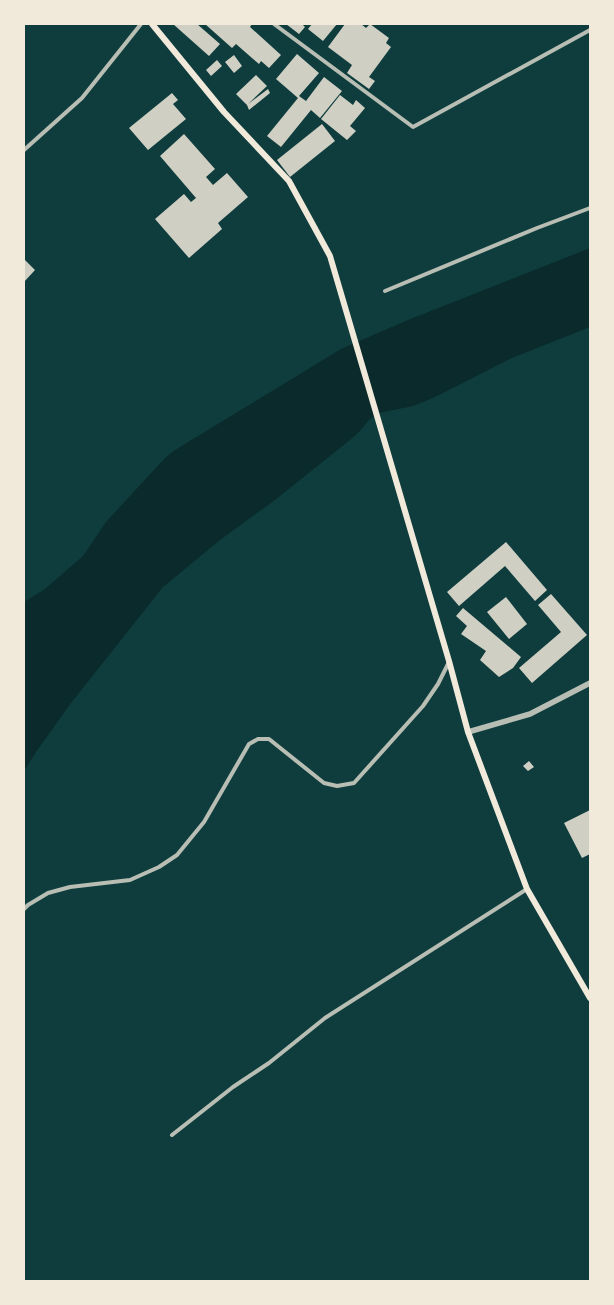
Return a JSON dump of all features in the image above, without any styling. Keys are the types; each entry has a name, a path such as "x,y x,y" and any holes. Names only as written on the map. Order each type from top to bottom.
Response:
{"main road":[{"path":"152,24 224,112 289,181 330,256 450,661 468,732 527,889 590,998"}],"street":[{"path":"24,150 82,98 141,24"},
{"path":"274,24 413,127 590,30"},
{"path":"385,291 537,228 590,208"},
{"path":"24,909 48,893 70,887 130,880 159,868 177,855 204,822 250,744 258,739 269,739 324,783 337,786 354,783 423,706 438,684 450,661"},
{"path":"468,732 530,714 590,683"},
{"path":"172,1134 269,1063 324,1018 527,889"}],"water":[{"path":"590,248 590,327 512,358 433,398 413,406 379,413 369,420 350,440 275,500 220,540 163,587 71,703 24,771 24,602 45,589 83,556 106,522 165,458 175,450 341,349 408,320"}],"building":[{"path":"173,24 197,24 220,44 209,56"},
{"path":"205,24 252,24 250,27 281,55 269,68 261,61 259,64 236,44 232,48"},
{"path":"286,24 302,24 305,27 299,34"},
{"path":"312,24 337,24 323,41 308,29"},
{"path":"345,24 361,24 366,28 370,24 389,38 386,43 391,47 369,77 375,81 369,89 347,73 352,65 328,47"},
{"path":"297,54 319,73 299,96 306,101 324,77 342,91 320,118 311,110 281,147 267,136 298,98 276,79"},
{"path":"234,55 242,66 234,73 225,62"},
{"path":"217,60 222,66 211,76 206,70"},
{"path":"256,75 267,86 248,104 268,89 270,93 249,110 247,105 236,94"},
{"path":"172,93 178,100 173,104 186,119 148,150 129,128"},
{"path":"340,95 353,105 356,100 365,108 350,126 356,131 347,140 321,119"},
{"path":"322,124 335,141 290,177 277,160"},
{"path":"184,134 215,169 206,177 213,185 227,173 248,197 218,223 222,229 189,258 155,219 184,194 191,202 196,198 160,156"},
{"path":"24,259 35,270 24,282"},
{"path":"506,542 547,590 535,601 505,566 459,606 447,592"},
{"path":"551,594 587,635 532,683 519,668 561,632 538,605"},
{"path":"506,597 527,624 509,639 487,612"},
{"path":"463,608 521,657 513,668 499,677 480,660 486,651 461,634 467,626 456,616"},
{"path":"529,761 534,767 528,771 523,766"},
{"path":"590,810 590,854 582,858 564,823"}]}
